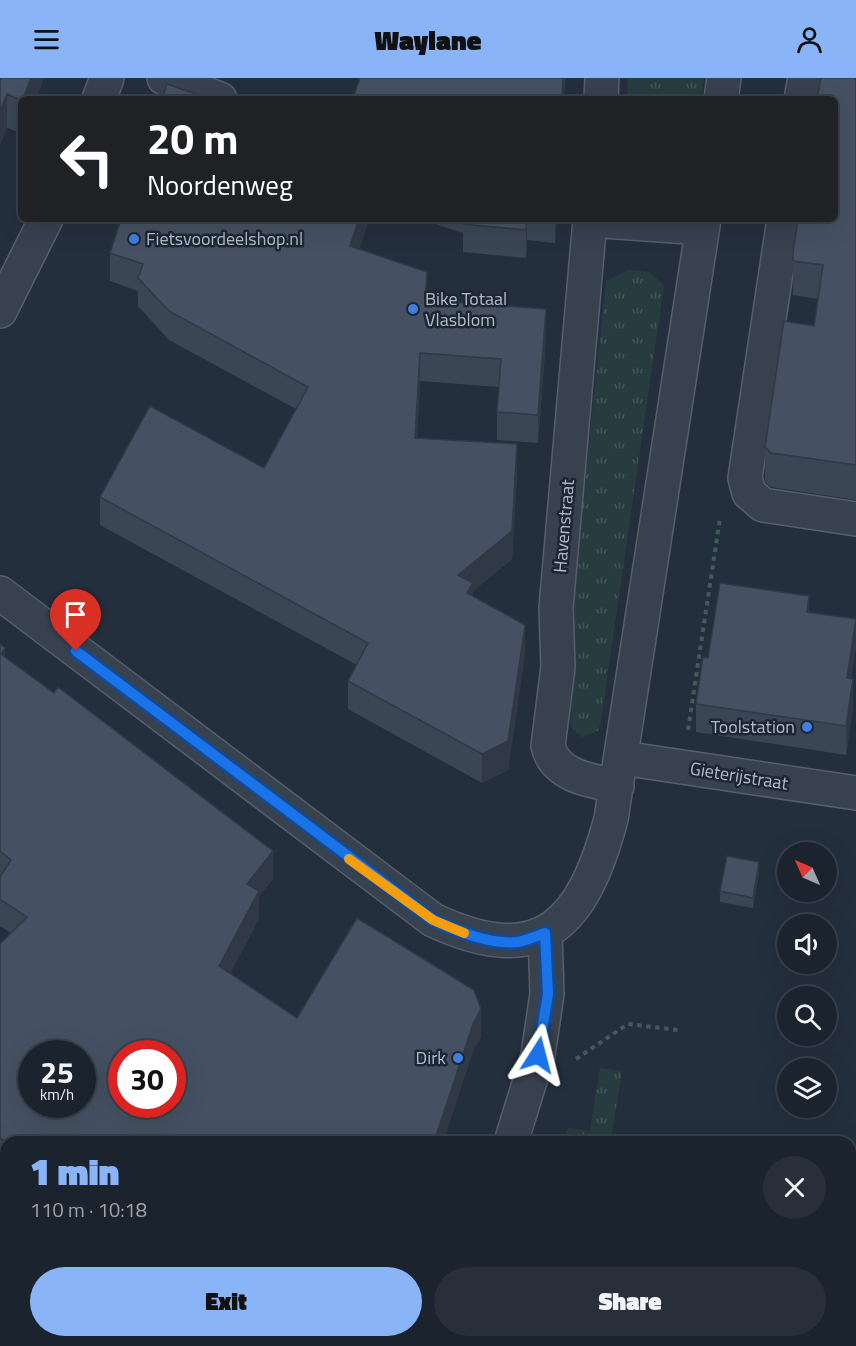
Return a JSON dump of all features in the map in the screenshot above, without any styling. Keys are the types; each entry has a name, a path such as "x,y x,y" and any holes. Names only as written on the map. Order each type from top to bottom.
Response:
{"street":[{"path":"100,96 107,78"},
{"path":"164,78 212,96"},
{"path":"601,96 602,78"},
{"path":"721,96 724,78"},
{"path":"802,96 805,78"},
{"path":"0,311 44,222"},
{"name":"Havenstraat","path":"590,222 556,608 558,667 548,746 551,757 560,767 585,779 620,772"},
{"name":"Havenstraat","path":"545,933 558,926 570,913 590,881 603,850 620,772 703,224 646,222"},
{"path":"784,222 745,478 749,493 763,505 856,519"},
{"path":"0,593 433,920 458,932 492,939 518,942 545,933 548,994 538,1055 513,1136"},
{"name":"Gieterijstraat","path":"620,772 682,767 856,794"}],"path":[{"path":"682,767 722,506 749,493"},
{"path":"538,1055 568,1064 628,1024 678,1030"}],"green space":[{"path":"628,78 704,78 701,96 627,96"},
{"path":"628,270 649,272 664,285 601,720 598,731 582,737 572,728 567,703 574,588 606,281"},
{"path":"600,1068 622,1071 612,1134 626,1136 566,1136 568,1128 590,1131"}],"building":[{"path":"0,78 31,78 24,96 18,96 18,99 7,94 0,112"},
{"path":"360,78 563,78 562,96 354,96"},
{"path":"821,78 856,78 856,465 771,453 765,447 784,321 814,326 823,265 793,261 798,222 838,222 838,96 818,96"},
{"path":"167,84 201,96 163,96"},
{"path":"120,222 358,222 350,246 427,272 425,300 546,309 538,415 497,412 501,359 420,353 415,438 517,444 512,531 458,575 473,583 467,593 525,625 508,741 482,754 348,681 368,643 100,497 150,406 264,468 308,387 169,311 138,278 143,264 110,253"},
{"path":"463,222 527,222 526,230 463,224"},
{"path":"720,583 809,596 807,612 856,619 847,678 853,679 846,726 696,704 703,657 708,658"},
{"path":"0,644 5,648 1,654 54,693 58,687 273,851 247,884 259,891 219,966 297,1018 357,918 474,990 481,1009 473,1024 436,1136 0,1136 0,944 27,917 0,899 0,877 11,860 0,851"},
{"path":"727,856 759,862 753,898 720,891"}],"slow traffic":[{"path":"349,859 433,920 464,933"}],"place":[{"name":"Fietsvoordeelshop.nl","path":"134,239"},
{"name":"Bike Totaal Vlasblom","path":"413,309"},
{"name":"Toolstation","path":"807,727"},
{"name":"Dirk","path":"458,1058"}],"route":[{"path":"76,651 433,920 458,932 492,939 518,942 545,933 548,994 538,1055"}]}
